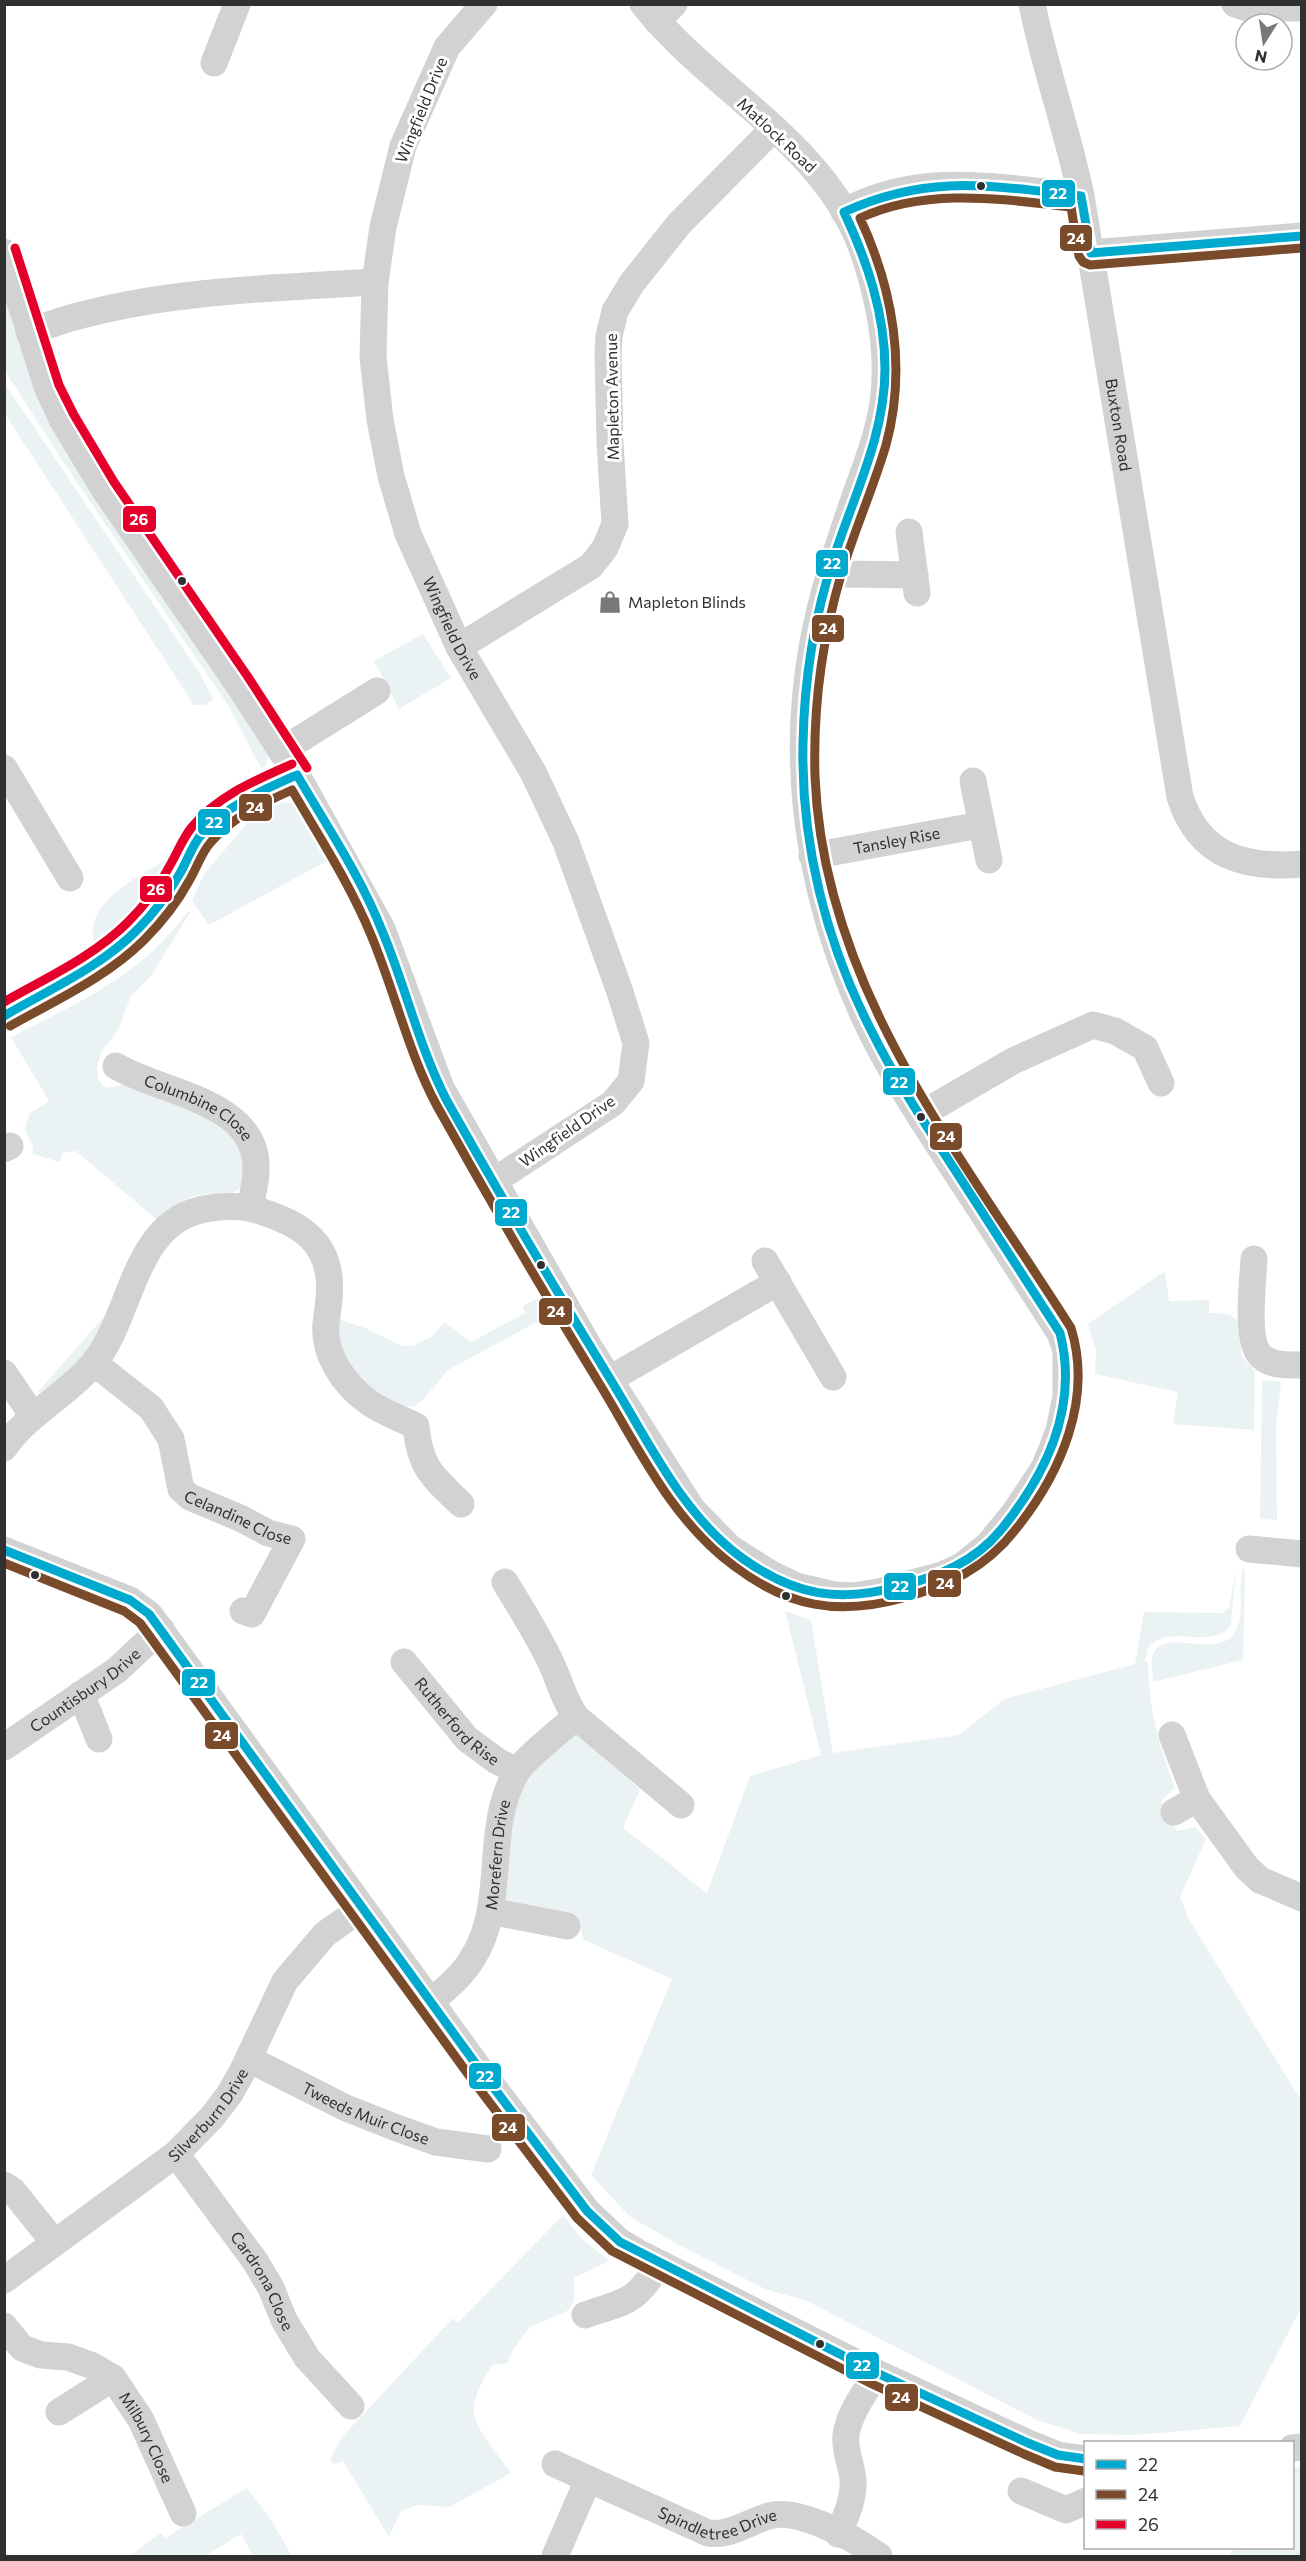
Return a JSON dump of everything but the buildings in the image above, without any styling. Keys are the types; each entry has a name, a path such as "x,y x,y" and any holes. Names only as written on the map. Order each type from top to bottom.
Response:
{"street":[{"path":"214,63 237,4"},
{"name":"Wingfield Drive","path":"484,4 447,47 402,146 383,227 375,282 373,357 380,420 391,476 408,534 459,646 533,772 566,842 636,1043 631,1080 613,1103 494,1181"},
{"name":"Buxton Road","path":"1032,4 1047,67 1072,151 1081,196 1180,797 1185,814 1208,843 1222,853 1243,862 1269,866 1302,864"},
{"path":"1235,4 1247,8 1302,8"},
{"name":"Matlock Road","path":"4,252 48,389 100,482 297,775 382,929 441,1088 589,1347 692,1509 730,1548 771,1574 814,1592 852,1596 942,1575 962,1566 988,1545 1015,1512 1044,1468 1059,1430 1066,1397 1066,1351 1060,1333 920,1115 870,1029 846,973 823,904 812,856 805,804 804,716 812,646 830,569 879,425 884,381 881,318 861,245 844,212 818,173 774,128 685,51 658,10"},
{"name":"Mapleton Avenue","path":"459,646 591,566 605,548 615,524 608,353 609,336 615,311 632,283 680,224 774,128"},
{"path":"844,212 865,201 903,190 936,184 958,184 1081,196"},
{"path":"1091,253 1302,236"},
{"path":"29,332 80,315 208,292 375,282"},
{"path":"830,569 847,574 916,584 909,532"},
{"path":"281,751 377,691"},
{"path":"4,768 13,804 70,878"},
{"path":"4,1016 108,953 132,935 166,895 192,850 212,825 228,810 297,775"},
{"path":"973,781 980,825 989,860"},
{"name":"Tansley Rise","path":"812,856 980,825"},
{"path":"920,1115 1013,1061 1093,1025 1115,1031 1145,1048 1161,1083"},
{"name":"Columbine Close","path":"116,1066 133,1077 205,1101 221,1110 237,1125 249,1140 254,1154 256,1171 250,1208"},
{"path":"4,1448 33,1416 94,1363 109,1338 147,1252 162,1232 182,1217 204,1208 234,1206 250,1208 295,1226 317,1245 328,1268 330,1280 325,1335 327,1347 340,1373 368,1402 416,1426 418,1452 429,1472 461,1504"},
{"path":"1254,1259 1252,1324 1254,1347 1259,1355 1274,1364 1302,1365"},
{"path":"610,1379 771,1271 833,1377"},
{"name":"Celandine Close","path":"94,1363 151,1408 171,1440 181,1489 190,1497 242,1519 268,1533 292,1539 252,1614 243,1611"},
{"path":"4,1373 33,1416"},
{"path":"1249,1549 1302,1554"},
{"path":"4,1550 130,1600 149,1614 362,1908 587,2211 620,2242 877,2373 1049,2452 1084,2459"},
{"path":"505,1582 536,1635 552,1667 563,1698 576,1717 681,1805"},
{"name":"Countisbury Drive","path":"4,1747 117,1670 161,1629"},
{"name":"Rutherford Rise","path":"404,1662 467,1739 497,1761 517,1771"},
{"path":"81,1694 99,1739"},
{"name":"Morefern Drive","path":"431,2002 472,1960 480,1944 490,1911 497,1831 502,1808 517,1771 576,1717"},
{"path":"1172,1735 1186,1805 1260,1880 1302,1898"},
{"name":"Silverburn Drive","path":"4,2280 176,2154 223,2102 249,2060 285,1981 325,1934 362,1908"},
{"path":"490,1911 567,1926"},
{"name":"Tweeds Muir Close","path":"249,2060 346,2108 394,2127 436,2142 488,2149"},
{"name":"Cardrona Close","path":"176,2154 255,2261 271,2288 284,2319 307,2358 351,2406"},
{"path":"4,2185 13,2191 54,2242"},
{"path":"585,2315 632,2299 642,2290 660,2264"},
{"name":"Milbury Close","path":"4,2326 22,2348 41,2355 68,2357 93,2366 113,2378 141,2420 183,2513"},
{"path":"838,2534 847,2515 853,2481 845,2445 846,2432 851,2418 877,2373"},
{"path":"59,2412 113,2378"},
{"name":"Spindletree Drive","path":"555,2464 708,2533 729,2533 767,2516 798,2515 879,2556"},
{"path":"555,2556 588,2480"},
{"path":"1021,2491 1066,2510 1084,2502"}],"shaded area":[{"path":"4,290 13,326 36,387 270,751 265,767 261,768 228,705 64,463 5,371"},
{"path":"5,384 199,672 213,699 205,705 194,705 5,414"},
{"path":"423,634 451,678 399,709 374,661"},
{"path":"287,802 305,806 338,855 209,925 192,901 204,874 255,814 272,803"},
{"path":"170,857 174,862 151,904 96,948 93,932 96,917 104,904 129,882"},
{"path":"189,910 190,913 151,976 131,996 118,1030 102,1051 97,1066 98,1078 102,1085 108,1088 121,1085 135,1086 204,1110 244,1150 244,1185 233,1192 189,1198 157,1220 76,1151 63,1153 60,1162 33,1154 33,1146 25,1131 29,1114 49,1101 11,1037 109,985 150,953"},
{"path":"1165,1271 1169,1301 1209,1300 1209,1313 1229,1314 1237,1320 1242,1357 1255,1371 1254,1430 1173,1424 1178,1392 1095,1374 1096,1350 1088,1324"},
{"path":"538,1298 548,1316 448,1370 423,1400 415,1406 404,1407 370,1393 341,1358 335,1318 365,1328 402,1346 413,1346 431,1337 445,1322 471,1342 525,1313 523,1306"},
{"path":"108,1312 99,1342 46,1393 38,1392"},
{"path":"1262,1380 1280,1381 1281,1384 1276,1426 1277,1520 1260,1519"},
{"path":"1243,1569 1245,1569 1243,1660 1153,1682 1152,1658 1157,1649 1164,1644 1211,1644 1231,1637 1239,1622"},
{"path":"1236,1570 1231,1625 1223,1633 1213,1636 1179,1636 1157,1640 1148,1647 1145,1662 1148,1662 1150,1696 1156,1726 1175,1788 1161,1801 1177,1831 1195,1827 1206,1839 1180,1897 1188,1918 1301,2100 1301,2308 1240,2426 1135,2435 1081,2434 1037,2420 807,2301 765,2289 679,2245 629,2216 591,2175 672,1979 584,1940 576,1916 499,1903 521,1779 575,1728 640,1790 623,1828 707,1893 750,1776 821,1755 785,1611 811,1620 833,1753 959,1735 1004,1699 1135,1664 1144,1612 1223,1613 1229,1607"},
{"path":"563,2215 582,2239 609,2261 574,2278 574,2300 569,2310 530,2327 513,2350 507,2363 492,2365 480,2388 474,2407 476,2420 484,2436 511,2473 449,2507 418,2505 401,2511 389,2537 343,2461 333,2464 330,2459 342,2437 453,2318 458,2323"},
{"path":"1301,2467 1301,2556 1229,2556 1233,2549 1294,2549 1294,2468"},
{"path":"247,2488 268,2515 292,2556 253,2556 241,2534 205,2556 130,2556 161,2533 165,2538"}],"transit line":[{"name":"22","path":"4,1016 74,977 124,943 160,903 179,875 198,840 211,825 245,800 297,775 343,852 374,912 428,1060 447,1101 654,1453 702,1521 742,1558 762,1571 780,1581 818,1593 857,1594 901,1586 929,1578 967,1559 990,1542 1000,1531 1017,1509 1045,1463 1062,1413 1065,1360 1060,1333 911,1102 871,1030 841,962 819,892 806,819 804,782 803,745 808,672 821,601 880,417 885,369 882,328 873,288 844,212 904,192 933,187 989,186 1081,196 1091,253 1302,236"},
{"name":"24","path":"10,1026 97,977 130,953 169,912 192,876 204,851 219,833 248,812 292,790 363,916 380,956 418,1065 437,1106 644,1460 675,1507 693,1528 712,1548 754,1580 774,1591 814,1604 835,1607 879,1603 920,1593 966,1573 1004,1543 1047,1484 1069,1434 1078,1381 1077,1355 1071,1328 944,1133 905,1067 871,999 843,928 824,854 815,776 820,674 841,575 886,445 895,387 896,358 888,301 881,273 860,218 885,208 937,199 991,199 1071,207 1079,256 1083,262 1090,265 1302,248"},
{"name":"26","path":"15,248 59,385 74,415 114,482 248,677 307,768"},
{"name":"26","path":"4,1002 69,966 114,935 151,896 185,836 202,816 238,790 292,764"},
{"name":"22","path":"4,1550 130,1600 149,1614 478,2067 587,2211 620,2242 877,2373 1028,2443 1058,2455 1084,2459"},
{"name":"24","path":"4,1563 124,1611 140,1623 468,2074 577,2218 612,2251 872,2384 1055,2467 1084,2471"}],"place":[{"name":"Mapleton Blinds","path":"610,602"}]}
